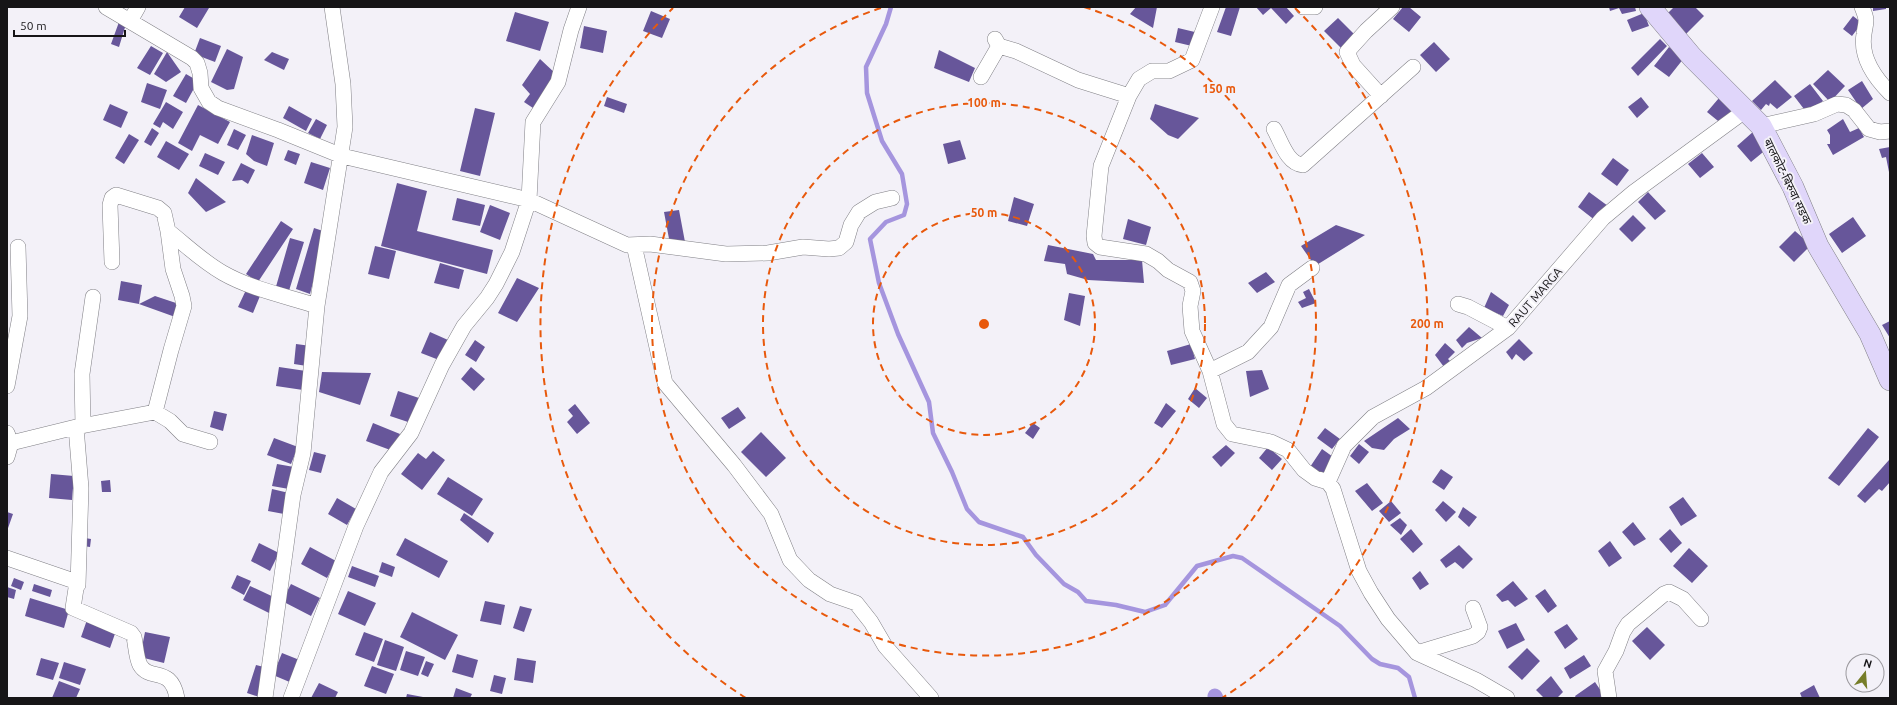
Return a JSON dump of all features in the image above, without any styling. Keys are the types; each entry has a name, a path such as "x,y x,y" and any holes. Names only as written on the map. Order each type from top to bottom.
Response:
{"main road":[{"name":"बालकोट-बिरुवा सडक","path":"1650,7 1692,58 1746,110 1760,126 1793,187 1818,246 1870,334 1888,371"}],"street":[{"path":"106,7 192,58 197,63 200,73 201,88 209,102 218,108 342,156 529,200 622,243 634,245 650,244 726,254 768,253 803,247 829,250 839,248 846,242 851,225 859,212 875,202 892,198"},
{"path":"130,21 138,7"},
{"path":"265,698 293,495 303,453 317,306 342,156 345,127 345,110 332,7"},
{"path":"291,698 356,526 381,472 411,433 442,365 464,326 487,298 496,284 512,252 529,200 533,122 558,82 571,30 579,7"},
{"path":"1212,7 1192,60 1169,71 1152,71 1139,79 1129,96 1101,166 1094,236 1095,243 1100,247 1146,254 1158,261 1168,270 1190,282 1193,291 1190,306 1192,331 1210,371 1224,424 1232,434 1270,442 1288,450 1304,470 1314,478 1328,482 1333,489 1359,570 1371,593 1388,619 1417,653 1476,680 1507,698"},
{"path":"1304,7 1315,7"},
{"path":"1381,96 1353,65 1347,52 1366,30 1392,7"},
{"path":"1862,7 1867,24 1864,35 1865,57 1878,80 1890,93"},
{"path":"981,78 997,43 1016,50 1078,80 1129,96"},
{"path":"1274,129 1292,161 1297,165 1303,165 1413,66"},
{"path":"1760,126 1814,114 1837,104 1846,105 1854,110 1869,129 1880,132 1890,131"},
{"name":"RAUT MARGA","path":"1328,482 1344,446 1373,417 1426,388 1508,328 1603,218 1634,192 1746,110"},
{"path":"112,262 110,205 112,198 116,195 158,208 164,213 174,269 184,306 155,412"},
{"path":"168,231 196,256 224,273 252,285 317,306"},
{"path":"634,245 665,383 734,465 771,514 790,560 808,580 830,594 856,603 871,622 885,646 931,698"},
{"path":"7,386 20,316 18,247"},
{"path":"1210,371 1248,352 1271,327 1289,285 1312,268"},
{"path":"93,297 82,374 78,585 73,600 73,608 131,633 134,637 141,666 146,671 164,676 170,681 175,686 177,698"},
{"path":"1458,304 1468,307 1508,328"},
{"path":"8,445 80,427 155,412 170,421 183,434 210,442"},
{"path":"7,558 74,580 78,585"},
{"path":"1609,698 1605,671 1616,650 1622,632 1628,624 1664,594 1669,592 1683,599 1701,619"},
{"path":"1417,653 1473,636 1478,632 1480,627 1473,608"}],"building":[{"path":"185,7 209,8 197,28 179,17"},
{"path":"1136,7 1157,7 1153,28 1130,14"},
{"path":"1226,7 1240,7 1231,36 1217,32"},
{"path":"1256,7 1286,7 1294,16 1286,24 1271,8 1263,15"},
{"path":"1403,7 1409,7 1421,17 1409,32 1393,19"},
{"path":"1609,7 1635,7 1636,11 1622,14 1619,8 1610,11"},
{"path":"1674,7 1695,7 1704,16 1686,34 1666,15"},
{"path":"1873,7 1886,7 1886,9 1873,11"},
{"path":"651,11 670,19 662,38 643,31"},
{"path":"515,12 549,22 540,51 506,41"},
{"path":"1644,13 1649,26 1632,32 1627,20"},
{"path":"1853,16 1862,23 1852,36 1843,29"},
{"path":"1338,18 1355,35 1341,48 1324,31"},
{"path":"119,22 126,24 119,47 111,44"},
{"path":"584,26 607,31 603,53 580,48"},
{"path":"1178,28 1199,33 1196,47 1175,42"},
{"path":"200,38 221,46 215,62 194,54"},
{"path":"1660,39 1667,46 1638,76 1631,68"},
{"path":"1434,42 1450,59 1436,72 1420,55"},
{"path":"151,46 163,53 150,75 137,68"},
{"path":"1669,47 1684,58 1669,77 1654,66"},
{"path":"227,49 243,57 234,89 227,90 211,82"},
{"path":"939,50 975,68 969,82 934,68"},
{"path":"167,52 181,72 166,82 154,74"},
{"path":"272,52 289,59 284,70 264,60"},
{"path":"540,59 556,74 536,110 524,102 530,94 522,85"},
{"path":"1828,70 1845,86 1830,102 1813,84"},
{"path":"186,74 198,81 186,103 173,96"},
{"path":"1775,80 1792,97 1777,109 1770,103 1769,106 1766,104 1761,110 1752,101"},
{"path":"1862,81 1873,99 1861,109 1848,90"},
{"path":"147,83 167,90 160,109 141,102"},
{"path":"1810,84 1823,101 1807,113 1794,96"},
{"path":"607,97 627,104 624,113 604,106"},
{"path":"1641,97 1649,107 1637,118 1628,107"},
{"path":"1719,98 1735,111 1723,125 1707,112"},
{"path":"166,102 183,112 173,129 163,122 160,128 153,124"},
{"path":"110,104 128,112 121,128 103,120"},
{"path":"1155,104 1199,118 1178,139 1168,135 1150,119"},
{"path":"198,105 230,122 218,144 200,135 192,151 178,143"},
{"path":"289,106 312,119 306,131 283,118"},
{"path":"475,108 495,113 480,176 460,171"},
{"path":"316,119 327,125 320,139 308,133"},
{"path":"1843,119 1850,132 1859,128 1864,137 1833,155 1827,144 1830,144 1830,135 1827,130"},
{"path":"152,128 159,133 151,146 144,142"},
{"path":"234,129 246,135 238,150 227,145"},
{"path":"1754,131 1768,148 1751,162 1737,146"},
{"path":"129,134 139,140 124,164 115,158"},
{"path":"252,135 274,143 267,166 254,161 246,154"},
{"path":"960,140 966,159 948,164 943,144"},
{"path":"166,141 189,154 179,170 157,157"},
{"path":"1890,147 1889,172 1886,157 1882,158 1879,149"},
{"path":"288,150 300,154 296,165 284,160"},
{"path":"205,153 225,162 218,175 199,166"},
{"path":"1702,153 1714,167 1700,178 1688,164"},
{"path":"1613,158 1629,170 1617,186 1601,174"},
{"path":"311,162 330,168 323,190 304,183"},
{"path":"241,163 255,170 248,184 242,180 232,181"},
{"path":"196,178 226,202 206,212 188,193"},
{"path":"397,183 427,191 417,231 493,250 487,274 381,246"},
{"path":"1589,192 1608,206 1596,221 1578,207"},
{"path":"1648,192 1666,211 1655,220 1638,202"},
{"path":"1014,197 1034,204 1027,226 1008,221"},
{"path":"457,198 485,205 480,226 452,220"},
{"path":"490,205 510,213 500,240 480,232"},
{"path":"679,210 685,242 670,244 664,212"},
{"path":"1633,215 1646,228 1632,242 1619,229"},
{"path":"1853,217 1866,236 1842,253 1829,234"},
{"path":"1128,219 1151,227 1146,245 1123,239"},
{"path":"281,221 293,229 258,282 246,274"},
{"path":"1336,225 1365,235 1315,266 1301,246"},
{"path":"314,228 326,232 310,294 296,289"},
{"path":"1795,231 1811,245 1794,262 1779,247"},
{"path":"290,238 304,242 288,294 275,290"},
{"path":"1048,245 1093,254 1096,260 1142,260 1144,283 1088,280 1067,274 1065,264 1044,261"},
{"path":"375,246 396,251 389,279 368,274"},
{"path":"440,263 464,270 459,289 434,283"},
{"path":"1266,272 1275,282 1257,293 1248,283"},
{"path":"517,278 539,288 517,322 498,313"},
{"path":"121,281 142,285 139,304 118,300"},
{"path":"1309,289 1316,303 1302,308 1298,302 1306,298 1303,292"},
{"path":"246,290 260,296 253,313 238,307"},
{"path":"1491,292 1509,305 1503,316 1484,308"},
{"path":"1069,293 1085,296 1080,326 1064,320"},
{"path":"155,296 182,305 178,318 139,304"},
{"path":"1890,321 1890,338 1882,325"},
{"path":"1469,327 1482,338 1467,343 1462,348 1456,340"},
{"path":"430,332 448,340 439,360 421,353"},
{"path":"1519,339 1533,353 1524,361 1516,354 1512,360 1506,352"},
{"path":"475,340 485,347 476,362 465,355"},
{"path":"1445,343 1455,352 1448,359 1453,364 1447,371 1435,355"},
{"path":"296,344 311,346 307,366 294,364"},
{"path":"1191,344 1195,359 1171,365 1167,351"},
{"path":"279,367 306,371 303,390 276,386"},
{"path":"471,367 485,379 474,391 461,379"},
{"path":"1262,370 1269,389 1250,397 1246,371"},
{"path":"322,372 371,373 360,405 319,392"},
{"path":"1195,388 1207,398 1199,408 1188,399"},
{"path":"398,391 422,399 414,424 390,416"},
{"path":"1166,403 1176,411 1162,428 1154,423"},
{"path":"575,404 590,423 577,434 567,422 573,416 568,410"},
{"path":"738,407 746,418 729,429 721,418"},
{"path":"214,411 227,414 223,431 210,427"},
{"path":"1398,418 1410,429 1394,439 1384,450 1372,448 1364,441"},
{"path":"373,423 400,434 393,451 366,441"},
{"path":"1033,423 1040,428 1033,439 1025,433"},
{"path":"1325,428 1340,439 1332,449 1317,438"},
{"path":"1868,428 1879,437 1839,486 1828,478"},
{"path":"761,432 786,458 766,477 741,452"},
{"path":"274,438 298,447 291,464 267,455"},
{"path":"1359,444 1369,452 1359,464 1350,456"},
{"path":"1226,445 1235,453 1221,467 1212,457"},
{"path":"1268,447 1282,459 1272,470 1259,458"},
{"path":"1322,449 1336,459 1324,477 1310,467"},
{"path":"433,451 445,460 422,490 401,474 418,453 426,459"},
{"path":"314,452 326,455 321,473 309,470"},
{"path":"1889,460 1890,482 1882,491 1879,489 1865,503 1857,496"},
{"path":"277,464 294,467 289,489 272,486"},
{"path":"1441,469 1453,477 1444,490 1432,482"},
{"path":"51,474 74,476 72,500 49,498"},
{"path":"448,477 483,499 472,516 437,494"},
{"path":"110,480 111,492 102,492 101,481"},
{"path":"1367,483 1383,503 1372,511 1355,491"},
{"path":"272,489 289,493 284,514 268,511"},
{"path":"1683,497 1697,516 1681,526 1669,507"},
{"path":"337,498 356,509 347,525 328,514"},
{"path":"1391,501 1401,513 1389,522 1379,511"},
{"path":"1443,501 1456,512 1446,522 1435,510"},
{"path":"1463,507 1477,517 1469,527 1458,517"},
{"path":"7,512 13,514 7,531"},
{"path":"464,513 494,533 488,543 460,520"},
{"path":"1400,518 1407,525 1401,535 1390,525"},
{"path":"1633,522 1646,539 1634,546 1622,532"},
{"path":"1411,529 1423,544 1413,553 1400,539"},
{"path":"1670,529 1682,543 1671,553 1659,539"},
{"path":"85,538 91,539 90,547 83,546"},
{"path":"405,538 448,561 439,578 396,555"},
{"path":"1610,541 1622,558 1609,567 1598,551"},
{"path":"259,543 279,553 270,571 251,561"},
{"path":"1459,545 1473,559 1463,569 1455,562 1446,568 1440,560"},
{"path":"310,547 336,561 327,578 301,564"},
{"path":"1689,548 1708,566 1692,583 1673,566"},
{"path":"382,562 395,567 392,577 379,572"},
{"path":"352,566 379,576 375,587 348,577"},
{"path":"1420,571 1429,584 1420,590 1412,578"},
{"path":"237,575 251,581 244,595 231,588"},
{"path":"14,578 24,582 21,590 11,586"},
{"path":"1513,581 1528,599 1515,607 1508,600 1502,602 1496,595"},
{"path":"34,584 52,590 50,597 32,591"},
{"path":"291,584 320,598 311,616 282,601"},
{"path":"250,586 278,599 271,614 243,600"},
{"path":"7,587 16,590 14,599 7,597"},
{"path":"1545,589 1557,606 1548,613 1535,596"},
{"path":"348,591 376,603 365,626 338,614"},
{"path":"30,598 69,610 64,628 25,616"},
{"path":"485,601 505,605 501,625 480,621"},
{"path":"520,606 532,609 524,632 513,628"},
{"path":"412,612 458,635 445,660 400,637"},
{"path":"88,617 117,628 110,648 81,637"},
{"path":"1516,623 1525,640 1507,649 1498,631"},
{"path":"1567,624 1578,639 1565,649 1554,632"},
{"path":"1647,627 1665,645 1650,660 1632,641"},
{"path":"145,632 170,637 164,663 140,657"},
{"path":"364,632 383,639 374,662 355,655"},
{"path":"385,640 404,647 396,671 377,665"},
{"path":"1527,648 1540,661 1522,680 1508,667"},
{"path":"406,651 425,657 418,676 400,670"},
{"path":"282,653 302,661 292,683 273,675"},
{"path":"457,654 478,660 473,678 452,672"},
{"path":"1584,655 1591,666 1570,679 1564,668"},
{"path":"41,658 59,663 53,680 36,675"},
{"path":"517,658 536,661 533,683 514,680"},
{"path":"426,661 434,664 428,677 421,674"},
{"path":"64,662 86,669 80,685 59,678"},
{"path":"256,665 268,668 259,697 247,693"},
{"path":"372,666 394,674 386,694 364,686"},
{"path":"494,675 506,678 502,694 490,691"},
{"path":"1551,676 1563,692 1557,698 1544,698 1536,690"},
{"path":"59,681 80,689 76,698 52,698"},
{"path":"1595,682 1605,697 1576,698 1575,696"},
{"path":"319,683 338,692 335,698 311,698"},
{"path":"1814,685 1820,698 1802,698 1800,693"},
{"path":"456,688 472,694 470,698 453,698"},
{"path":"407,694 423,697 423,698 406,698"}],"waterway":[{"path":"891,7 886,24 866,67 867,93 882,141 902,174 907,204 904,215 886,222 870,239 879,283 898,334 929,402 933,433 952,472 967,509 979,522 1023,537 1036,555 1064,584 1078,592 1086,601 1116,605 1145,612 1165,605 1197,566 1233,556 1242,558 1340,626 1372,659 1380,664 1398,668 1409,677 1415,698"}]}
